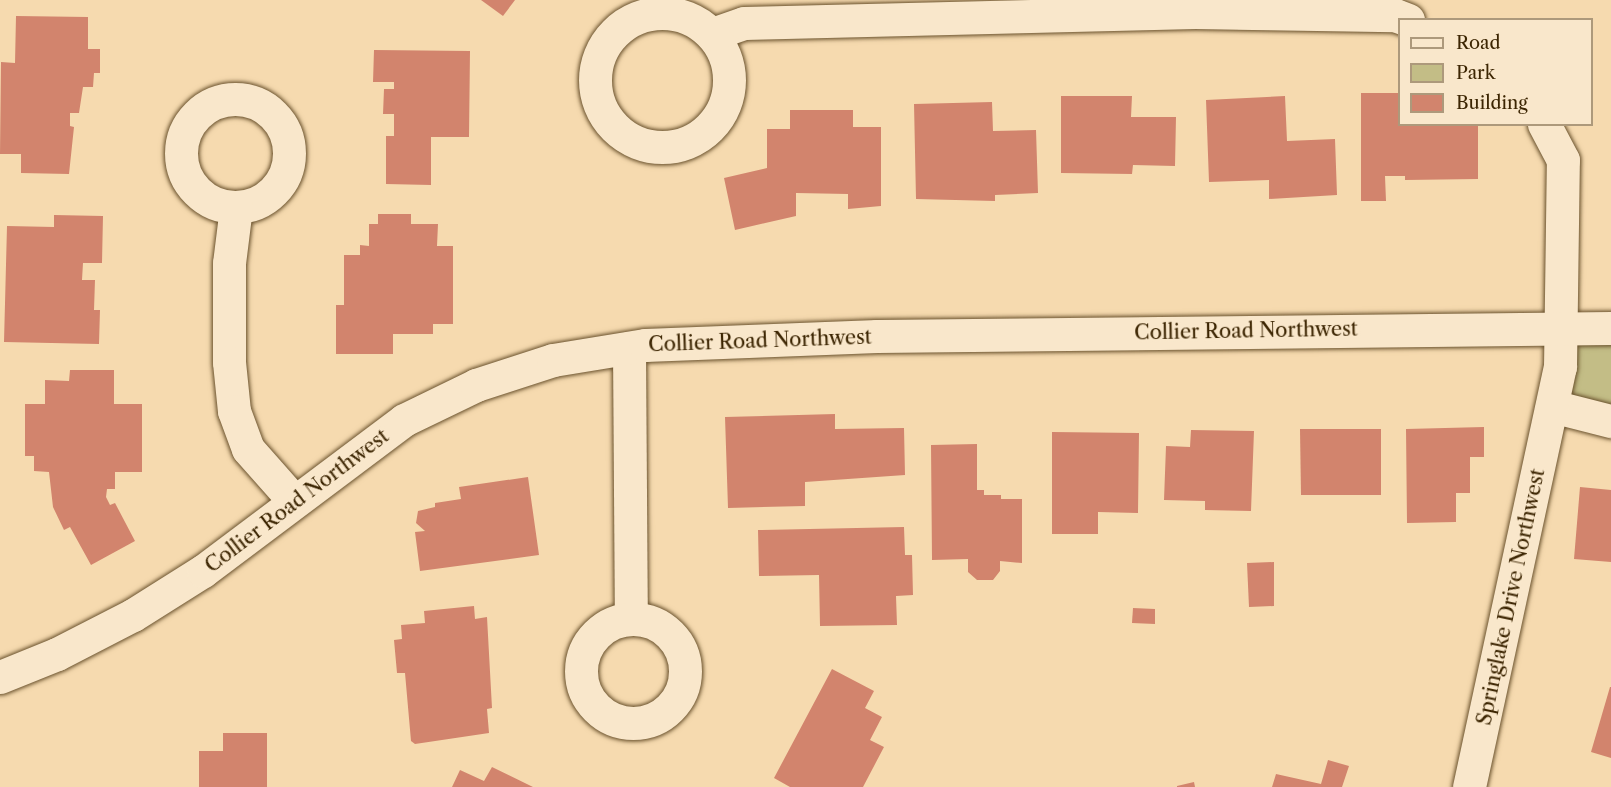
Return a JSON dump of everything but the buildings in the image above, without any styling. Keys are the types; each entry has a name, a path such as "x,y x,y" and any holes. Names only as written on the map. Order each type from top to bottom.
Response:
{"street":[{"path":"712,34 744,23 1184,12 1395,15 1403,18"},
{"path":"650,13 672,13 694,21 712,34 723,53 729,74 728,96 718,116 704,133 685,143 663,147 631,139 606,118 596,98 594,76 599,54 611,35 628,21 650,13"},
{"name":"Springlake Drive Northwest","path":"1469,787 1560,367 1563,160 1545,126"},
{"path":"236,207 229,263 229,362 234,411 248,449 294,501"},
{"name":"Collier Road Northwest","path":"0,677 57,654 133,615 203,572 404,420 476,385 553,360 629,348 877,336 1611,328"},
{"path":"629,348 631,619"},
{"path":"1552,406 1611,421"}],"green space":[{"path":"1561,327 1611,328 1611,421 1552,406"}]}
